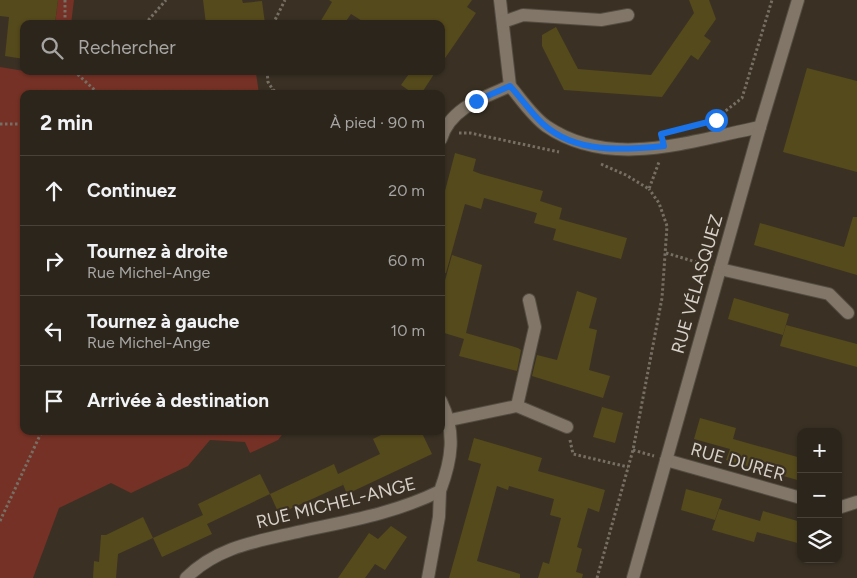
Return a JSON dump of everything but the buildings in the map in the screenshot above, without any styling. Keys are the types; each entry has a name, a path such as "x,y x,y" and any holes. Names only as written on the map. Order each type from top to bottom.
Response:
{"street":[{"path":"500,0 510,86 544,125 566,138 594,148 622,150 664,146 760,127"},
{"name":"RUE VÉLASQUEZ","path":"633,578 760,127 798,0"},
{"path":"503,22 523,14 601,20 628,15"},
{"path":"445,132 456,114 476,101 510,86"},
{"path":"720,269 829,294 848,312"},
{"path":"517,406 535,327 529,300"},
{"path":"450,420 517,406 567,427"},
{"name":"RUE MICHEL-ANGE","path":"186,578 212,556 238,545 391,511 419,502 440,491 447,472 451,437 450,420 445,409"},
{"name":"RUE DURER","path":"666,460 797,497"},
{"path":"428,578 439,517 440,491"},
{"path":"842,507 857,502"}],"path":[{"path":"65,0 65,20"},
{"path":"148,20 166,0"},
{"path":"275,20 285,0"},
{"path":"708,122 716,120 742,98 772,0"},
{"path":"78,75 95,90"},
{"path":"267,75 268,82 273,90"},
{"path":"0,124 20,124"},
{"path":"597,578 633,450 662,298 667,226 659,204 649,189"},
{"path":"666,253 720,269"},
{"path":"567,427 573,454 628,467"},
{"path":"0,521 40,435"},
{"path":"633,450 666,460"}],"shaded area":[{"path":"58,0 74,0 72,20 56,20"},
{"path":"0,67 20,70 20,75 256,75 258,90 20,90 20,435 282,435 278,440 250,453 245,442 210,440 188,466 131,493 111,483 59,508 33,578 0,578"}],"route":[{"path":"476,101 510,86 544,125 566,138 594,148 622,150 664,146 661,134 716,120"}]}
